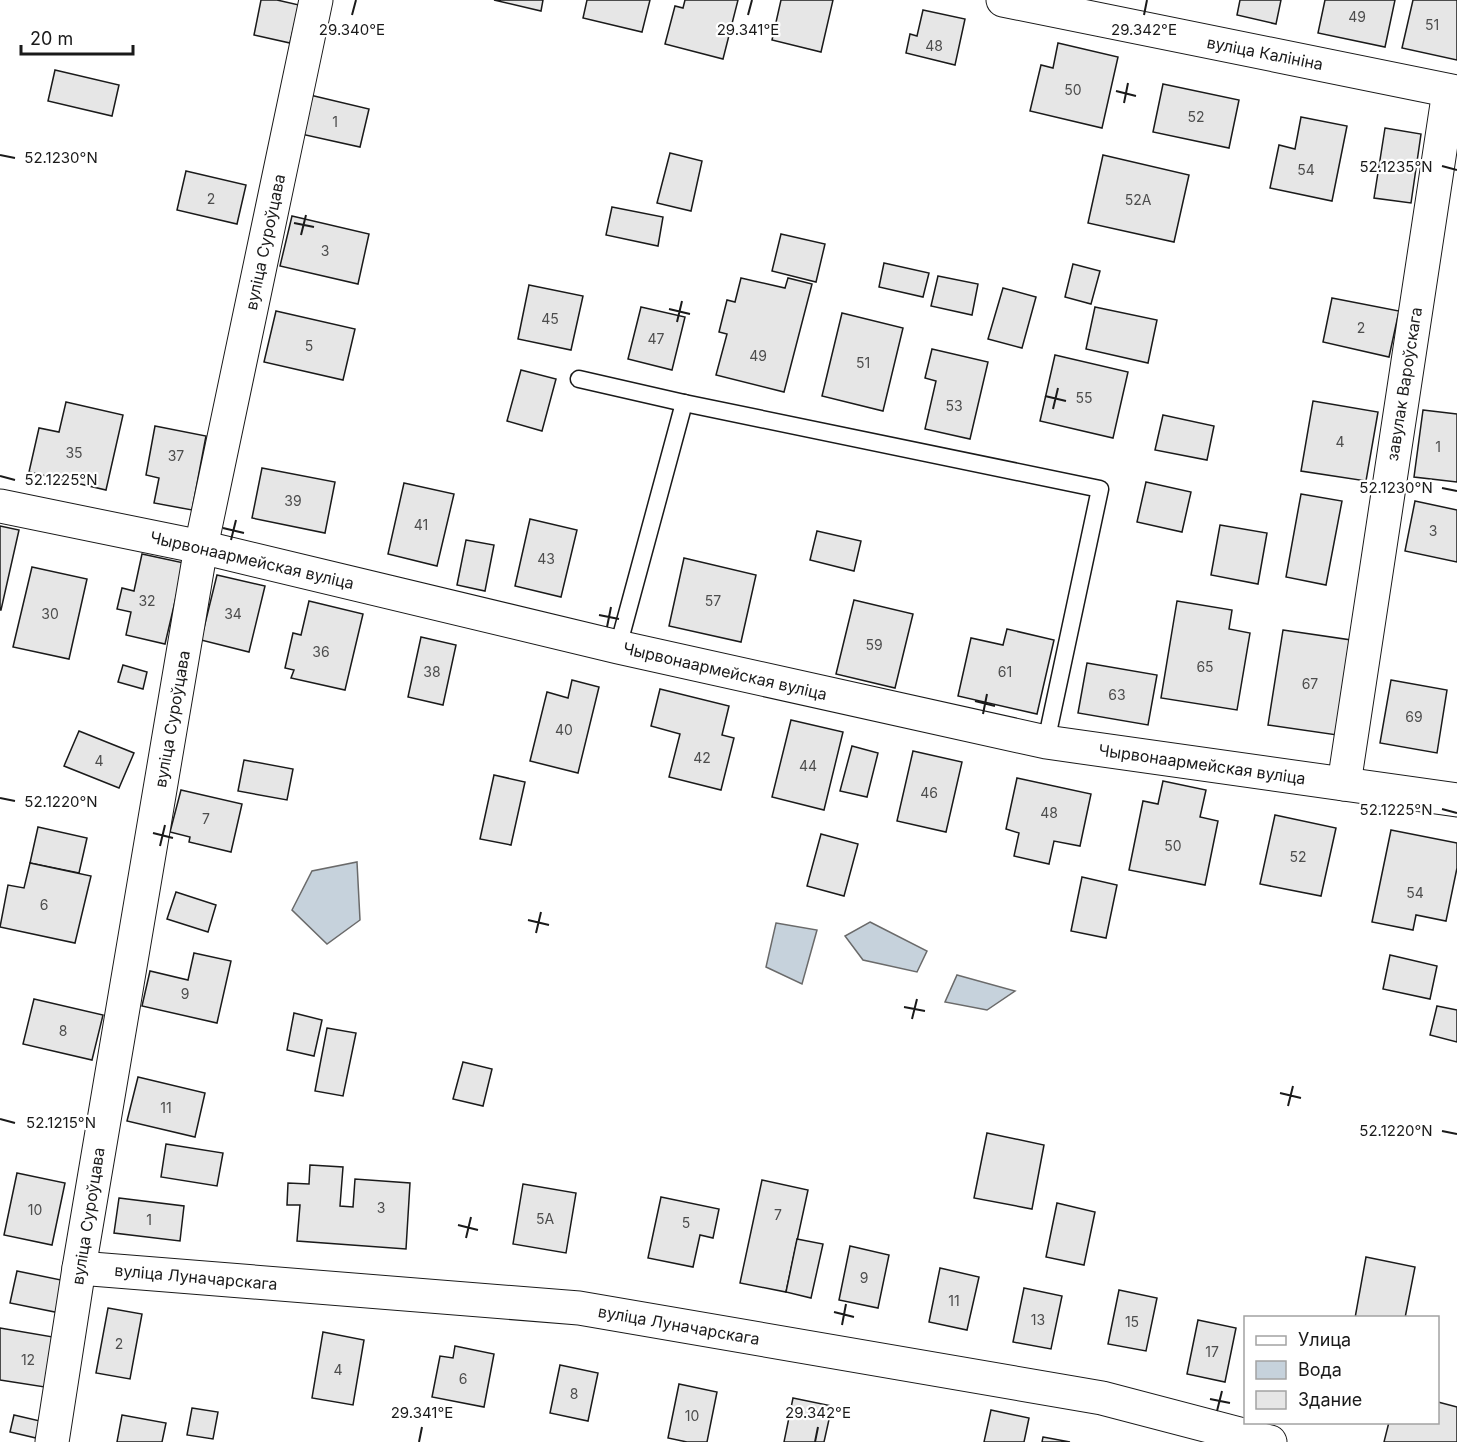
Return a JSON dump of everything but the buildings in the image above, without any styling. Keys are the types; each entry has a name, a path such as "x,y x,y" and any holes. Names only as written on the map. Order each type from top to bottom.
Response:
{"street":[{"name":"вуліца Суроўцава","path":"52,1442 79,1268 201,547 316,0"},
{"name":"вуліца Калініна","path":"1002,0 1453,92"},
{"name":"завулак Вароўскага","path":"1344,784 1453,92"},
{"name":"Чырвонаармейская вуліца","path":"0,506 201,547 618,647 1047,742 1457,800"},
{"name":"вуліца Луначарскага","path":"79,1268 579,1308 1102,1398 1270,1442"}],"lane":[{"path":"579,379 684,404 1100,489 1047,742"},
{"path":"618,647 684,404"}],"water":[{"path":"357,862 360,920 327,944 292,910 312,871"},
{"path":"870,922 927,951 917,972 863,960 845,936"},
{"path":"776,923 817,930 802,984 766,967"},
{"path":"957,975 1015,991 987,1010 945,1002"}]}
